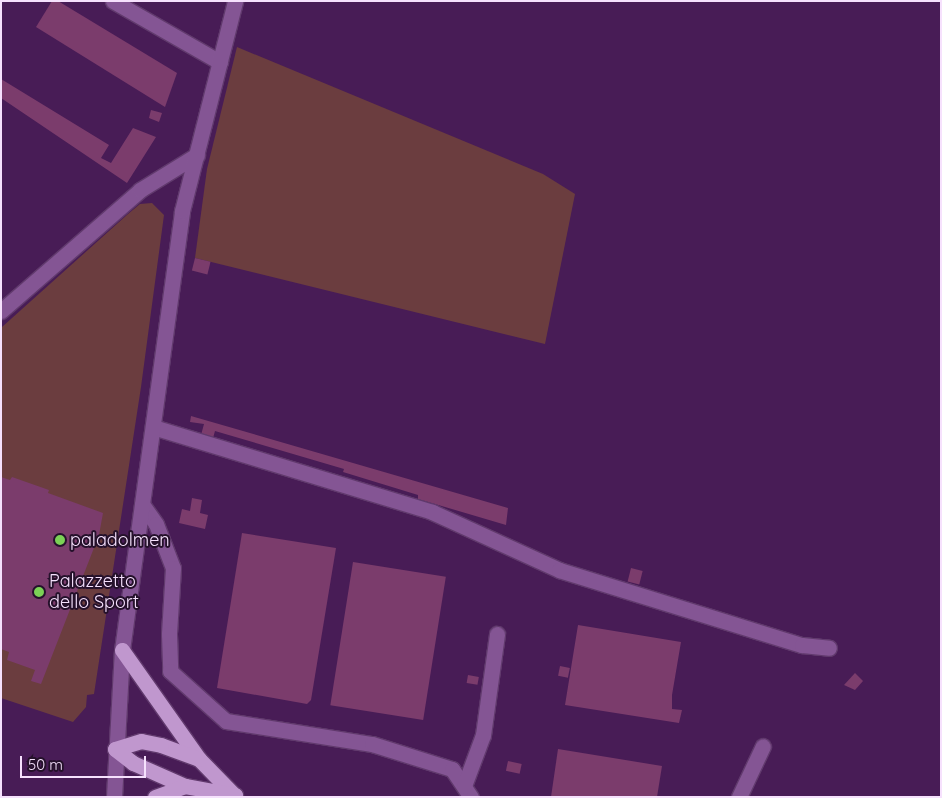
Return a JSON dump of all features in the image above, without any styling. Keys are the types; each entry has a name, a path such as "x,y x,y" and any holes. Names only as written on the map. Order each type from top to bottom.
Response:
{"highway":[{"path":"122,650 199,759 236,796"},
{"path":"115,749 141,742 162,745 199,759"},
{"path":"115,749 133,764 182,792"},
{"path":"155,797 182,792 236,796"}],"street":[{"path":"113,1 220,62"},
{"path":"114,797 115,749 122,650 182,211 235,1"},
{"path":"1,311 140,190 196,155"},
{"path":"153,427 432,512 559,570 802,645 829,648"},
{"path":"142,504 156,524 174,568 169,634 170,671 226,721 372,744 452,769 467,792"},
{"path":"467,792 483,735 497,634"},
{"path":"739,797 763,746"}],"shaded area":[{"path":"237,47 543,174 575,194 545,344 195,258 207,169"},
{"name":"paladolmen","path":"152,203 164,215 141,387 94,694 87,695 86,707 73,722 1,698 2,327 140,204"}],"building":[{"path":"52,1 58,1 177,73 165,107 36,27"},
{"path":"1,79 109,145 101,158 111,163 133,128 156,137 127,183 1,98"},
{"path":"151,110 162,113 159,122 149,118"},
{"path":"195,258 211,262 207,274 192,271"},
{"path":"191,416 508,508 506,525 418,499 418,495 343,472 344,469 215,431 213,438 201,435 204,424 190,422"},
{"name":"Palazzetto dello Sport","path":"1,477 10,480 12,477 49,490 48,493 103,513 99,535 41,684 31,681 35,670 7,660 9,652 1,649"},
{"path":"192,498 202,500 200,513 208,515 205,529 179,523 182,509 190,511"},
{"path":"242,533 336,548 311,700 307,704 217,688"},
{"path":"353,562 446,577 423,720 330,705"},
{"path":"631,568 643,571 639,584 628,582"},
{"path":"578,625 681,642 672,695 672,709 682,710 679,723 565,705"},
{"path":"560,666 570,668 568,678 558,676"},
{"path":"855,673 863,681 855,690 844,685"},
{"path":"468,675 479,677 477,685 467,683"},
{"path":"558,749 662,766 657,797 551,797"},
{"path":"508,761 522,764 520,774 506,771"}],"place":[{"name":"paladolmen","path":"60,540"},
{"name":"Palazzetto dello Sport","path":"39,592"}]}
